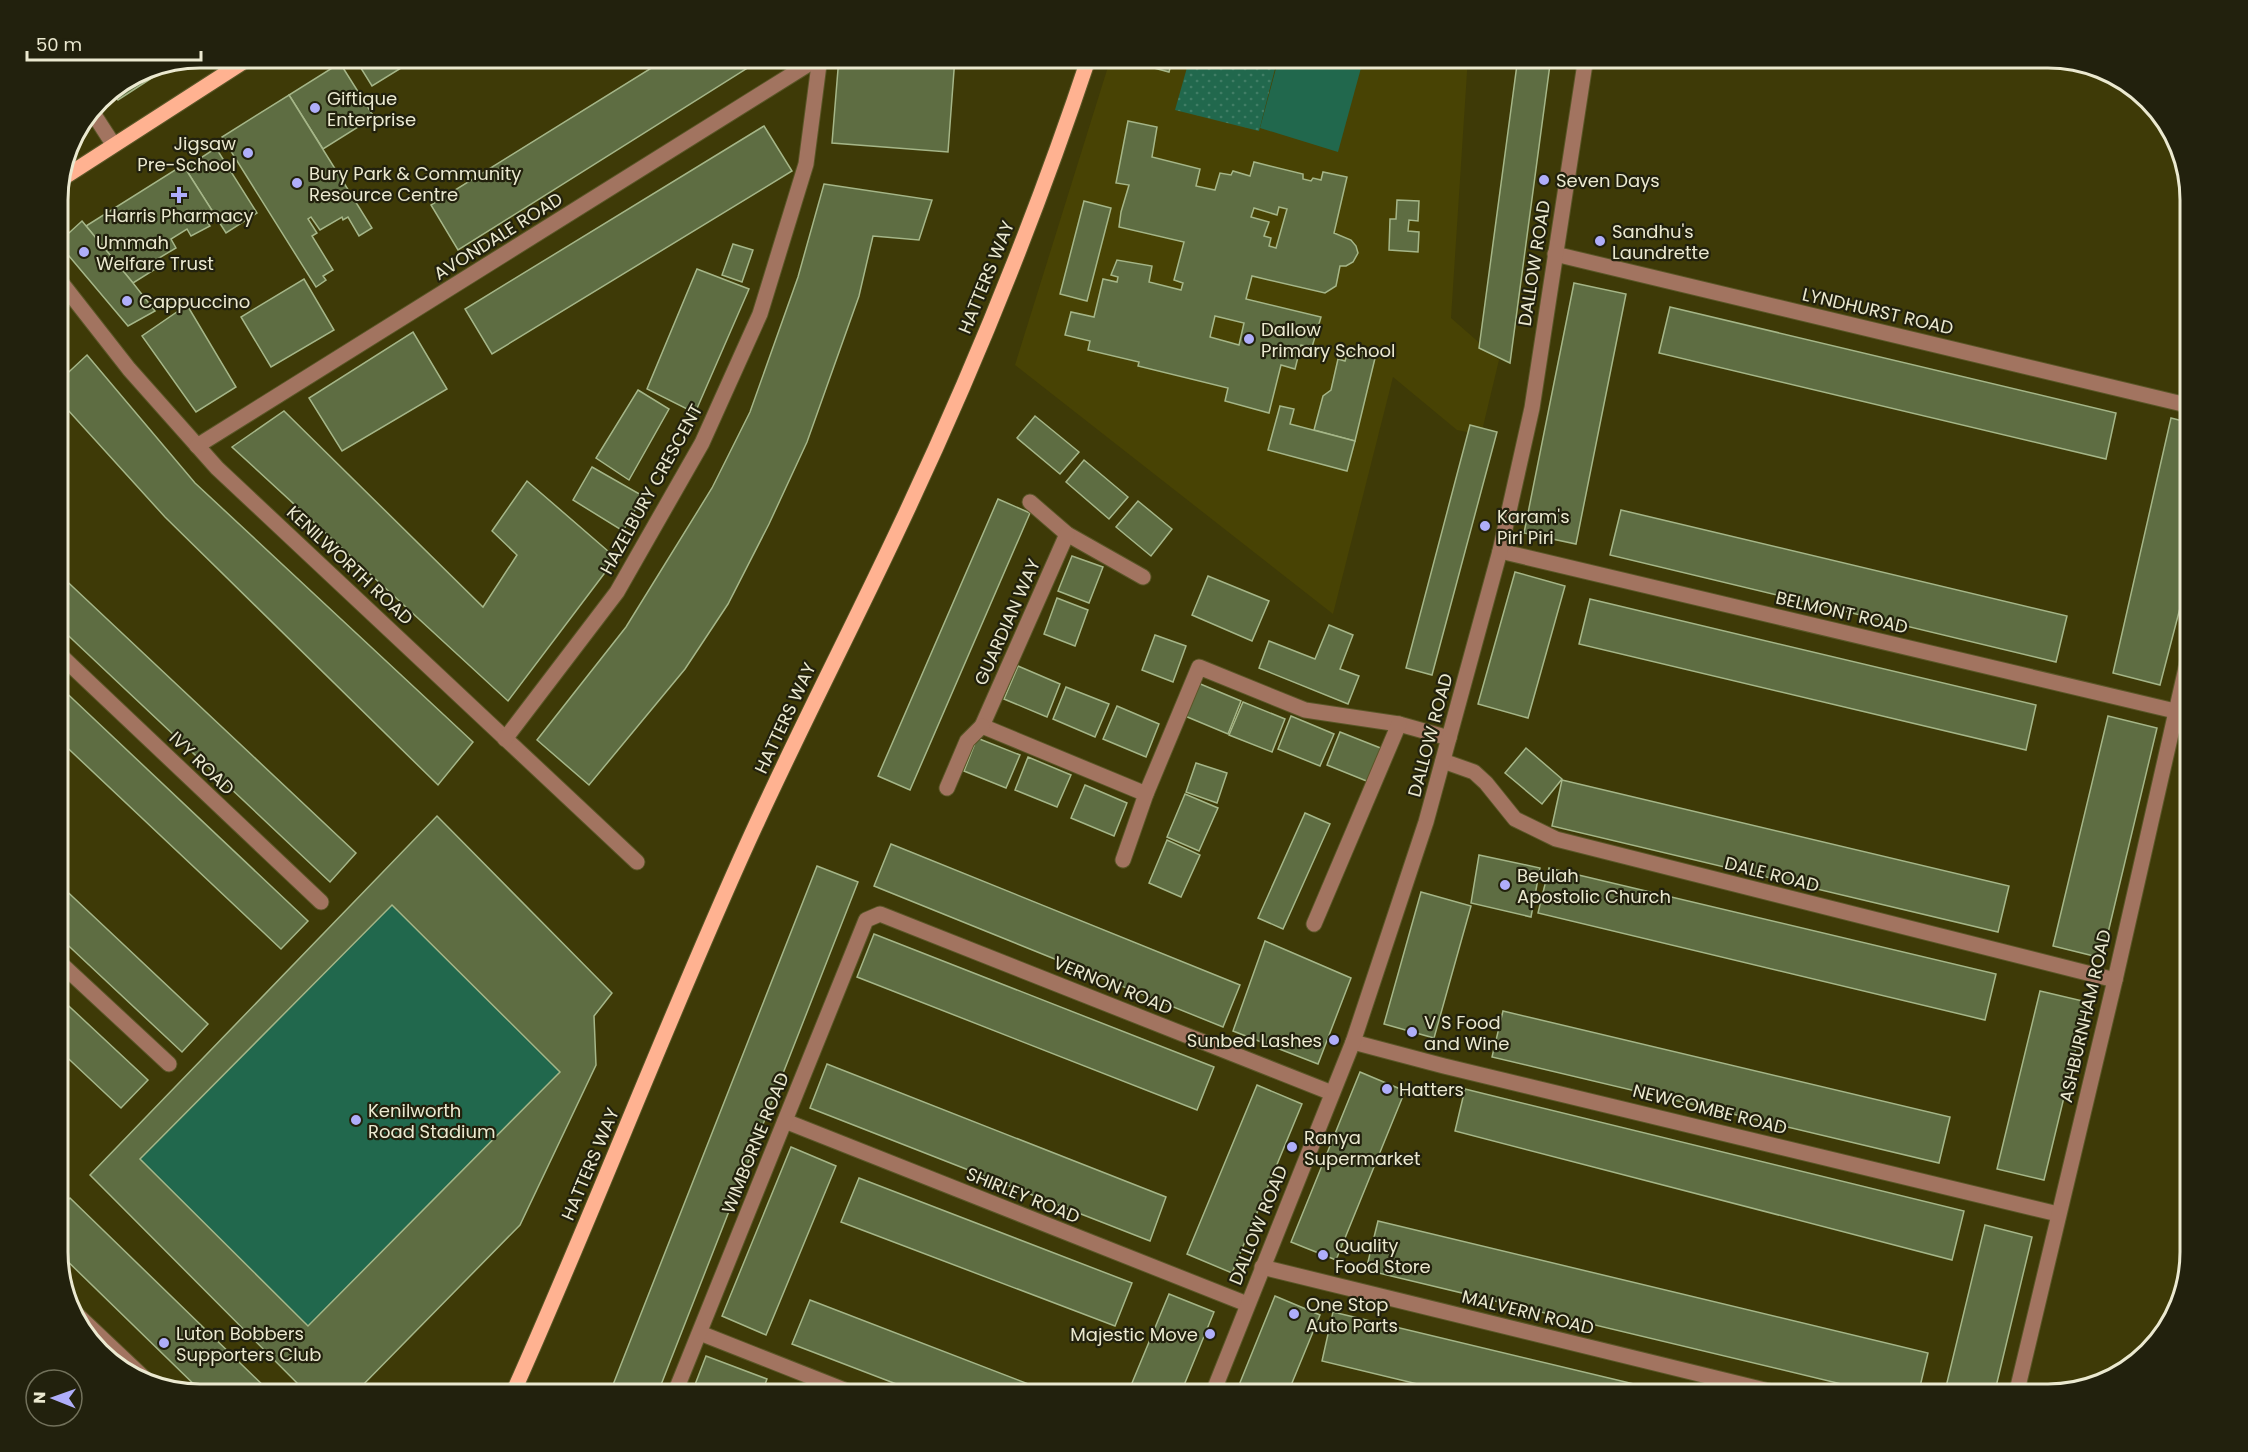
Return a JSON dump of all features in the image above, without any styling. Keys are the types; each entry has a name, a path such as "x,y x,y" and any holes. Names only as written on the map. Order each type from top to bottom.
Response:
{"main road":[{"path":"70,173 234,68"},
{"name":"HATTERS WAY","path":"517,1384 747,844 898,530 977,351 1036,206 1085,68"}],"street":[{"name":"AVONDALE ROAD","path":"197,447 802,68"},
{"name":"HAZELBURY CRESCENT","path":"505,739 617,592 702,443 760,314 806,164 819,68"},
{"name":"DALLOW ROAD","path":"1216,1384 1353,1042 1426,822 1500,551 1532,408 1584,68"},
{"path":"96,118 113,144"},
{"name":"LYNDHURST ROAD","path":"1555,254 2180,403"},
{"name":"KENILWORTH ROAD","path":"68,291 129,369 217,468 637,862"},
{"path":"1030,502 1067,534 1143,577"},
{"name":"GUARDIAN WAY","path":"947,788 967,741 982,726 1067,534"},
{"name":"BELMONT ROAD","path":"1500,551 2175,711"},
{"name":"IVY ROAD","path":"68,662 321,902"},
{"path":"1123,860 1146,794 1199,667 1305,710 1399,724 1449,738"},
{"name":"ASHBURNHAM ROAD","path":"2019,1384 2115,980 2180,691"},
{"path":"1314,924 1399,724"},
{"path":"982,726 1146,794"},
{"name":"DALE ROAD","path":"1443,761 1474,772 1486,783 1515,819 1556,839 2115,980"},
{"name":"VERNON ROAD","path":"880,914 1332,1093"},
{"name":"WIMBORNE ROAD","path":"679,1384 866,920 880,914"},
{"path":"68,970 169,1064"},
{"name":"NEWCOMBE ROAD","path":"1353,1042 2058,1214"},
{"name":"SHIRLEY ROAD","path":"785,1121 1247,1304"},
{"name":"MALVERN ROAD","path":"1262,1267 1740,1384"},
{"path":"92,1329 130,1365"},
{"path":"700,1333 829,1384"}],"shaded area":[{"name":"Dallow Primary School","path":"1108,68 1467,68 1451,318 1499,360 1481,435 1457,430 1393,377 1333,614 1015,365"}],"green space":[{"path":"1187,68 1275,68 1259,131 1175,110"},
{"path":"1276,68 1361,68 1338,152 1260,128"},
{"name":"Kenilworth Road Stadium","path":"437,816 612,993 594,1016 596,1065 520,1225 364,1384 298,1384 90,1175"}],"building":[{"path":"332,68 343,68 374,117 323,149 289,95"},
{"path":"361,68 401,68 372,86"},
{"path":"651,68 748,68 458,250 431,205"},
{"path":"838,68 954,68 948,152 832,143"},
{"path":"1154,68 1170,68 1169,72"},
{"path":"1517,68 1550,68 1510,363 1479,348"},
{"path":"159,74 118,100 116,97 126,90"},
{"name":"Bury Park & Community Resource Centre","path":"289,95 372,228 359,236 348,217 343,220 342,217 320,230 311,217 308,219 317,233 312,236 333,270 323,276 326,280 316,287 222,137"},
{"path":"1128,121 1157,127 1152,157 1200,169 1196,186 1215,190 1220,173 1231,175 1233,171 1250,176 1254,162 1303,174 1303,179 1311,181 1313,178 1321,180 1323,172 1347,177 1334,233 1351,240 1358,253 1353,262 1340,266 1336,286 1325,293 1252,276 1246,299 1321,317 1312,347 1301,345 1295,369 1281,365 1269,413 1225,401 1228,388 1138,366 1139,362 1088,350 1090,341 1065,335 1071,312 1094,317 1103,279 1117,282 1118,277 1111,275 1117,260 1152,266 1149,282 1181,290 1183,283 1174,280 1184,242 1119,227 1129,185 1116,183","holes":["1279,207 1287,209 1276,248 1269,246 1271,238 1264,236 1269,222 1251,217 1254,208 1277,215","1215,316 1244,323 1239,345 1210,337"]},
{"path":"764,126 792,171 492,354 465,309"},
{"path":"216,148 257,213 226,233 185,168"},
{"path":"183,165 213,212 203,216 210,226 191,236 187,229 171,239 176,248 154,261 157,268 133,283 86,226"},
{"path":"824,184 932,200 919,240 873,236 859,296 807,442 728,604 685,669 589,785 537,740 626,627 712,488 750,412 798,277"},
{"path":"1397,200 1419,201 1418,221 1409,220 1408,231 1419,232 1418,252 1389,250 1390,219 1396,219"},
{"path":"1084,201 1111,208 1087,301 1060,294"},
{"path":"82,221 155,311 128,326 68,255 68,234"},
{"path":"733,244 753,250 742,282 722,275"},
{"path":"697,269 749,289 695,413 647,389"},
{"path":"304,279 334,330 271,367 241,317"},
{"path":"1574,283 1626,294 1576,544 1524,533"},
{"path":"187,305 236,387 196,412 142,336"},
{"path":"1670,307 2116,413 2106,459 1659,353"},
{"path":"413,332 447,389 342,451 309,398"},
{"path":"1348,351 1359,354 1360,351 1376,354 1355,441 1314,430 1323,396 1331,390 1338,359 1345,361"},
{"path":"87,355 195,483 473,742 438,785 165,517 68,410 68,373"},
{"path":"638,390 669,409 629,480 596,458"},
{"path":"1280,406 1294,409 1290,424 1355,441 1347,471 1268,450"},
{"path":"284,411 483,607 517,555 492,531 527,481 616,558 508,701 232,447"},
{"path":"1035,416 1079,452 1060,474 1017,438"},
{"path":"2171,418 2180,420 2180,608 2160,685 2113,673"},
{"path":"1470,425 1497,432 1432,675 1406,668"},
{"path":"1084,460 1128,497 1109,519 1066,482"},
{"path":"592,467 643,496 623,531 573,500"},
{"path":"998,499 1030,513 910,790 878,776"},
{"path":"1138,501 1172,529 1151,556 1116,527"},
{"path":"1621,510 2067,616 2056,662 1610,555"},
{"path":"1072,556 1103,567 1089,603 1058,591"},
{"path":"1515,572 1565,586 1528,718 1478,704"},
{"path":"1208,576 1269,601 1252,641 1192,615"},
{"path":"68,582 356,853 330,882 68,635"},
{"path":"1057,598 1088,610 1075,646 1044,634"},
{"path":"1590,599 2036,705 2026,750 1579,644"},
{"path":"1329,625 1353,635 1340,669 1359,676 1348,704 1259,668 1269,641 1315,659"},
{"path":"1155,635 1186,646 1173,682 1142,670"},
{"path":"1018,666 1060,684 1047,717 1004,699"},
{"path":"1198,683 1241,701 1228,734 1185,716"},
{"path":"1066,687 1109,704 1095,737 1053,719"},
{"path":"68,694 308,921 281,949 68,748"},
{"path":"1243,702 1285,719 1272,752 1229,735"},
{"path":"1117,706 1159,724 1146,757 1103,739"},
{"path":"1291,716 1334,734 1320,766 1278,749"},
{"path":"2108,716 2157,728 2102,958 2053,946"},
{"path":"1340,732 1383,749 1369,782 1327,765"},
{"path":"977,738 1020,755 1006,788 964,771"},
{"path":"1526,748 1562,779 1542,804 1505,773"},
{"path":"1028,757 1071,775 1057,807 1015,790"},
{"path":"1196,763 1227,773 1217,803 1186,792"},
{"path":"1562,780 2009,886 1998,932 1552,826"},
{"path":"1085,785 1127,803 1114,836 1071,818"},
{"path":"1185,794 1218,808 1199,851 1167,837"},
{"path":"1305,813 1330,824 1283,929 1258,918"},
{"path":"437,816 612,993 594,1016 596,1065 520,1225 364,1384 298,1384 90,1175","holes":["392,905 560,1072 308,1326 140,1159"]},
{"path":"1167,840 1200,855 1181,897 1149,883"},
{"path":"891,844 1240,985 1223,1027 874,886"},
{"name":"Beulah Apostolic Church","path":"1479,855 1540,868 1531,917 1471,903"},
{"path":"817,866 858,882 661,1384 613,1384"},
{"path":"1549,868 1996,974 1985,1020 1538,913"},
{"path":"68,892 208,1024 182,1052 68,945"},
{"path":"1421,892 1471,906 1434,1038 1384,1024"},
{"path":"874,934 1214,1067 1197,1110 857,977"},
{"path":"1265,941 1351,978 1318,1064 1233,1031"},
{"path":"2040,991 2087,1002 2044,1180 1997,1169"},
{"path":"68,1005 148,1080 121,1108 68,1058"},
{"path":"1503,1011 1950,1117 1939,1163 1492,1057"},
{"path":"827,1064 1166,1197 1150,1241 810,1108"},
{"path":"1360,1072 1405,1091 1336,1260 1291,1242"},
{"path":"1257,1085 1302,1104 1232,1273 1187,1254"},
{"path":"1465,1089 1964,1211 1952,1260 1455,1131"},
{"path":"791,1147 836,1166 766,1335 722,1316"},
{"path":"859,1178 1132,1283 1115,1326 841,1222"},
{"path":"70,1198 262,1384 193,1384 68,1262 68,1200"},
{"path":"1378,1221 1928,1353 1921,1384 1841,1384 1366,1270"},
{"path":"1985,1225 2032,1237 1997,1384 1947,1384"},
{"path":"1169,1294 1214,1312 1185,1384 1132,1384"},
{"path":"1275,1296 1320,1315 1292,1384 1239,1384"},
{"path":"810,1300 1028,1384 896,1384 792,1344"},
{"path":"1333,1312 1634,1384 1417,1384 1322,1361"},
{"path":"706,1356 767,1379 765,1384 695,1384"}],"place":[{"name":"Giftique Enterprise","path":"315,108"},
{"name":"Jigsaw Pre-School","path":"248,153"},
{"name":"Seven Days","path":"1544,180"},
{"name":"Bury Park & Community Resource Centre","path":"297,183"},
{"name":"Harris Pharmacy","path":"179,195"},
{"name":"Sandhu's Laundrette","path":"1600,241"},
{"name":"Ummah Welfare Trust","path":"84,252"},
{"name":"Cappuccino","path":"127,301"},
{"name":"Dallow Primary School","path":"1249,339"},
{"name":"Karam's Piri Piri","path":"1485,526"},
{"name":"Beulah Apostolic Church","path":"1505,885"},
{"name":"V S Food and Wine","path":"1412,1032"},
{"name":"Sunbed Lashes","path":"1334,1040"},
{"name":"Hatters","path":"1387,1089"},
{"name":"Kenilworth Road Stadium","path":"356,1120"},
{"name":"Ranya Supermarket","path":"1292,1147"},
{"name":"Quality Food Store","path":"1323,1255"},
{"name":"One Stop Auto Parts","path":"1294,1314"},
{"name":"Majestic Move","path":"1210,1334"},
{"name":"Luton Bobbers Supporters Club","path":"164,1343"}]}
